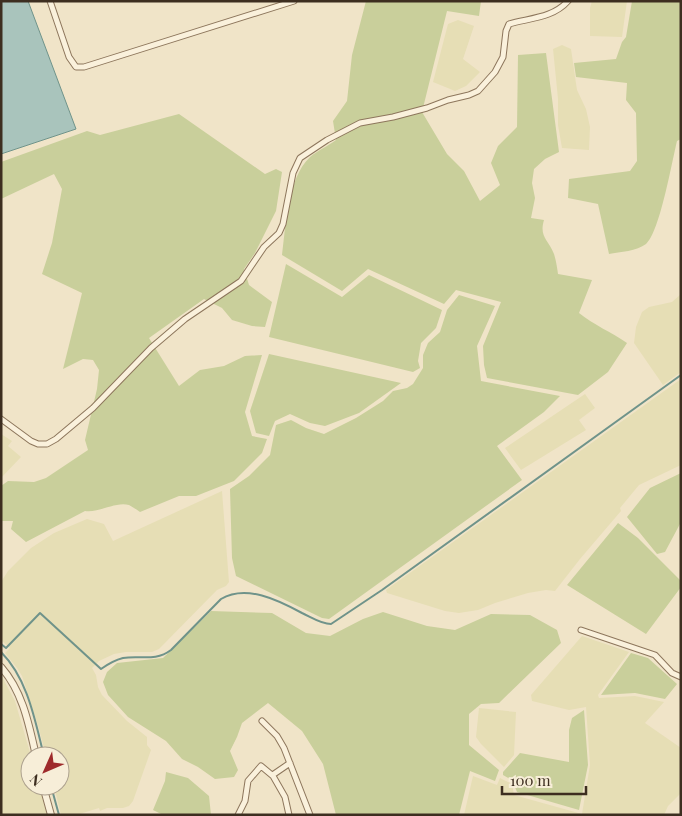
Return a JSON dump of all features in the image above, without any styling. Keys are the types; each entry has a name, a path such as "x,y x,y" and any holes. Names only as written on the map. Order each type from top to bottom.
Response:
{"street":[{"path":"50,1 69,57 76,68 294,1"},
{"path":"1,419 38,444 47,444 56,439 93,408 151,348 185,320 241,281 264,247 279,233 283,224 293,173 300,158 327,140 360,123 427,108 478,91 495,72 503,57 506,31 509,24 553,14 568,1"},
{"path":"581,630 655,656 672,673 681,678"},
{"path":"1,668 11,680 22,700 34,746"},
{"path":"262,721 281,742 310,815"},
{"path":"273,776 290,763"},
{"path":"238,815 245,801 248,781 259,764 273,776 285,797 289,815"},
{"path":"46,796 51,815"}],"shaded area":[{"path":"592,1 627,1 622,37 590,36 590,8"},
{"path":"458,20 474,26 463,59 480,72 466,86 455,91 433,82 448,24"},
{"path":"562,45 571,49 577,90 586,109 590,127 589,150 562,148 558,125 558,99 553,49"},
{"path":"681,294 681,372 663,385 634,343 636,327 642,312 649,307 672,302"},
{"path":"681,379 681,465 639,485 620,508 621,511 555,591 546,590 528,593 478,610 459,613 445,611 387,593 386,590"},
{"path":"585,394 595,408 579,420 586,430 521,470 505,448"},
{"path":"1,434 12,441 8,446 21,457 1,478"},
{"path":"222,491 229,582 226,586 217,590 159,649 152,652 114,654 99,661 92,668 102,695 127,721 147,737 147,745 151,750 133,801 129,806 107,808 100,811 99,808 76,815 61,815 56,796 70,796 70,746 43,746 22,676 5,653 10,648 1,640 1,582 8,571 31,548 54,533 87,519 104,524 113,541"},
{"path":"582,636 629,652 598,695 599,698 635,696 664,702 645,723 681,748 681,793 668,806 664,815 464,815 473,776 497,785 500,778 512,784 514,795 582,814 590,765 586,707 569,710 532,701 531,695"},
{"path":"1,675 15,701 28,746 20,746 20,796 42,796 47,815 1,815"},
{"path":"479,708 516,712 514,755 504,767 476,737"}],"green space":[{"path":"366,1 481,1 479,16 447,11 422,112 447,154 464,171 480,201 500,185 491,163 498,146 517,127 518,55 546,53 559,152 545,159 534,169 532,183 535,198 531,218 544,220 543,234 554,254 558,274 592,280 579,313 627,343 608,372 578,395 487,378 483,346 501,302 456,290 444,304 368,269 342,291 282,255 289,203 296,178 302,166 310,157 336,140 333,121 347,101 352,55"},
{"path":"632,1 681,1 681,139 677,141 661,211 651,237 646,244 638,248 609,254 598,204 568,198 569,179 630,171 637,161 636,113 626,100 627,83 576,77 574,63 616,59 622,42 626,37"},
{"path":"179,114 265,174 276,169 282,172 276,211 255,253 244,269 249,285 272,302 265,327 252,326 232,320 222,308 204,299 149,338 179,386 200,370 224,366 245,356 262,355 245,412 252,436 267,439 262,453 234,481 196,496 179,496 140,512 124,504 85,511 26,542 11,529 13,521 1,521 1,486 8,481 34,482 46,478 88,450 85,440 97,389 99,370 93,360 83,359 63,369 82,293 42,274 52,243 62,189 54,174 1,199 1,162 87,131 100,135"},
{"path":"286,264 342,297 369,275 442,310 436,328 421,343 418,361 420,368 413,372 269,337"},
{"path":"459,295 495,306 477,346 481,381 560,396 544,412 497,446 522,480 329,619 322,618 236,576 232,558 230,489 249,476 270,455 276,425 291,420 306,428 324,434 356,418 383,401 393,391 407,388 413,384 423,368 423,355 428,343 440,332 447,310"},
{"path":"269,354 401,383 359,413 325,426 310,423 290,414 275,421 269,436 256,433 250,411"},
{"path":"681,473 681,522 665,552 657,554 627,517 650,488"},
{"path":"618,523 638,538 681,581 681,587 646,634 567,585"},
{"path":"211,611 272,613 306,633 330,636 363,619 383,612 427,626 455,630 491,614 530,615 557,630 561,643 499,703 481,704 469,714 469,745 499,770 495,781 470,771 459,815 336,815 323,764 302,731 268,703 242,723 230,751 238,770 234,777 215,779 182,759 166,741 128,717 108,695 103,682 107,672 117,663 163,658"},
{"path":"631,653 648,658 677,684 665,699 635,693 601,695"},
{"path":"584,710 588,765 579,810 517,792 512,780 503,775 503,772 520,753 569,762 569,730 572,718"},
{"path":"166,772 188,778 209,796 211,815 163,815 153,810 165,781"}],"water":[{"path":"1,1 28,1 76,129 1,154"}],"waterway":[{"path":"1,644 6,648 40,613 101,669 123,658 153,657 165,654 221,599 241,593 251,593 272,599 316,620 331,624 382,590 681,375"},
{"path":"1,652 18,675 24,688 34,715 42,746"},
{"path":"54,796 59,815"}]}
